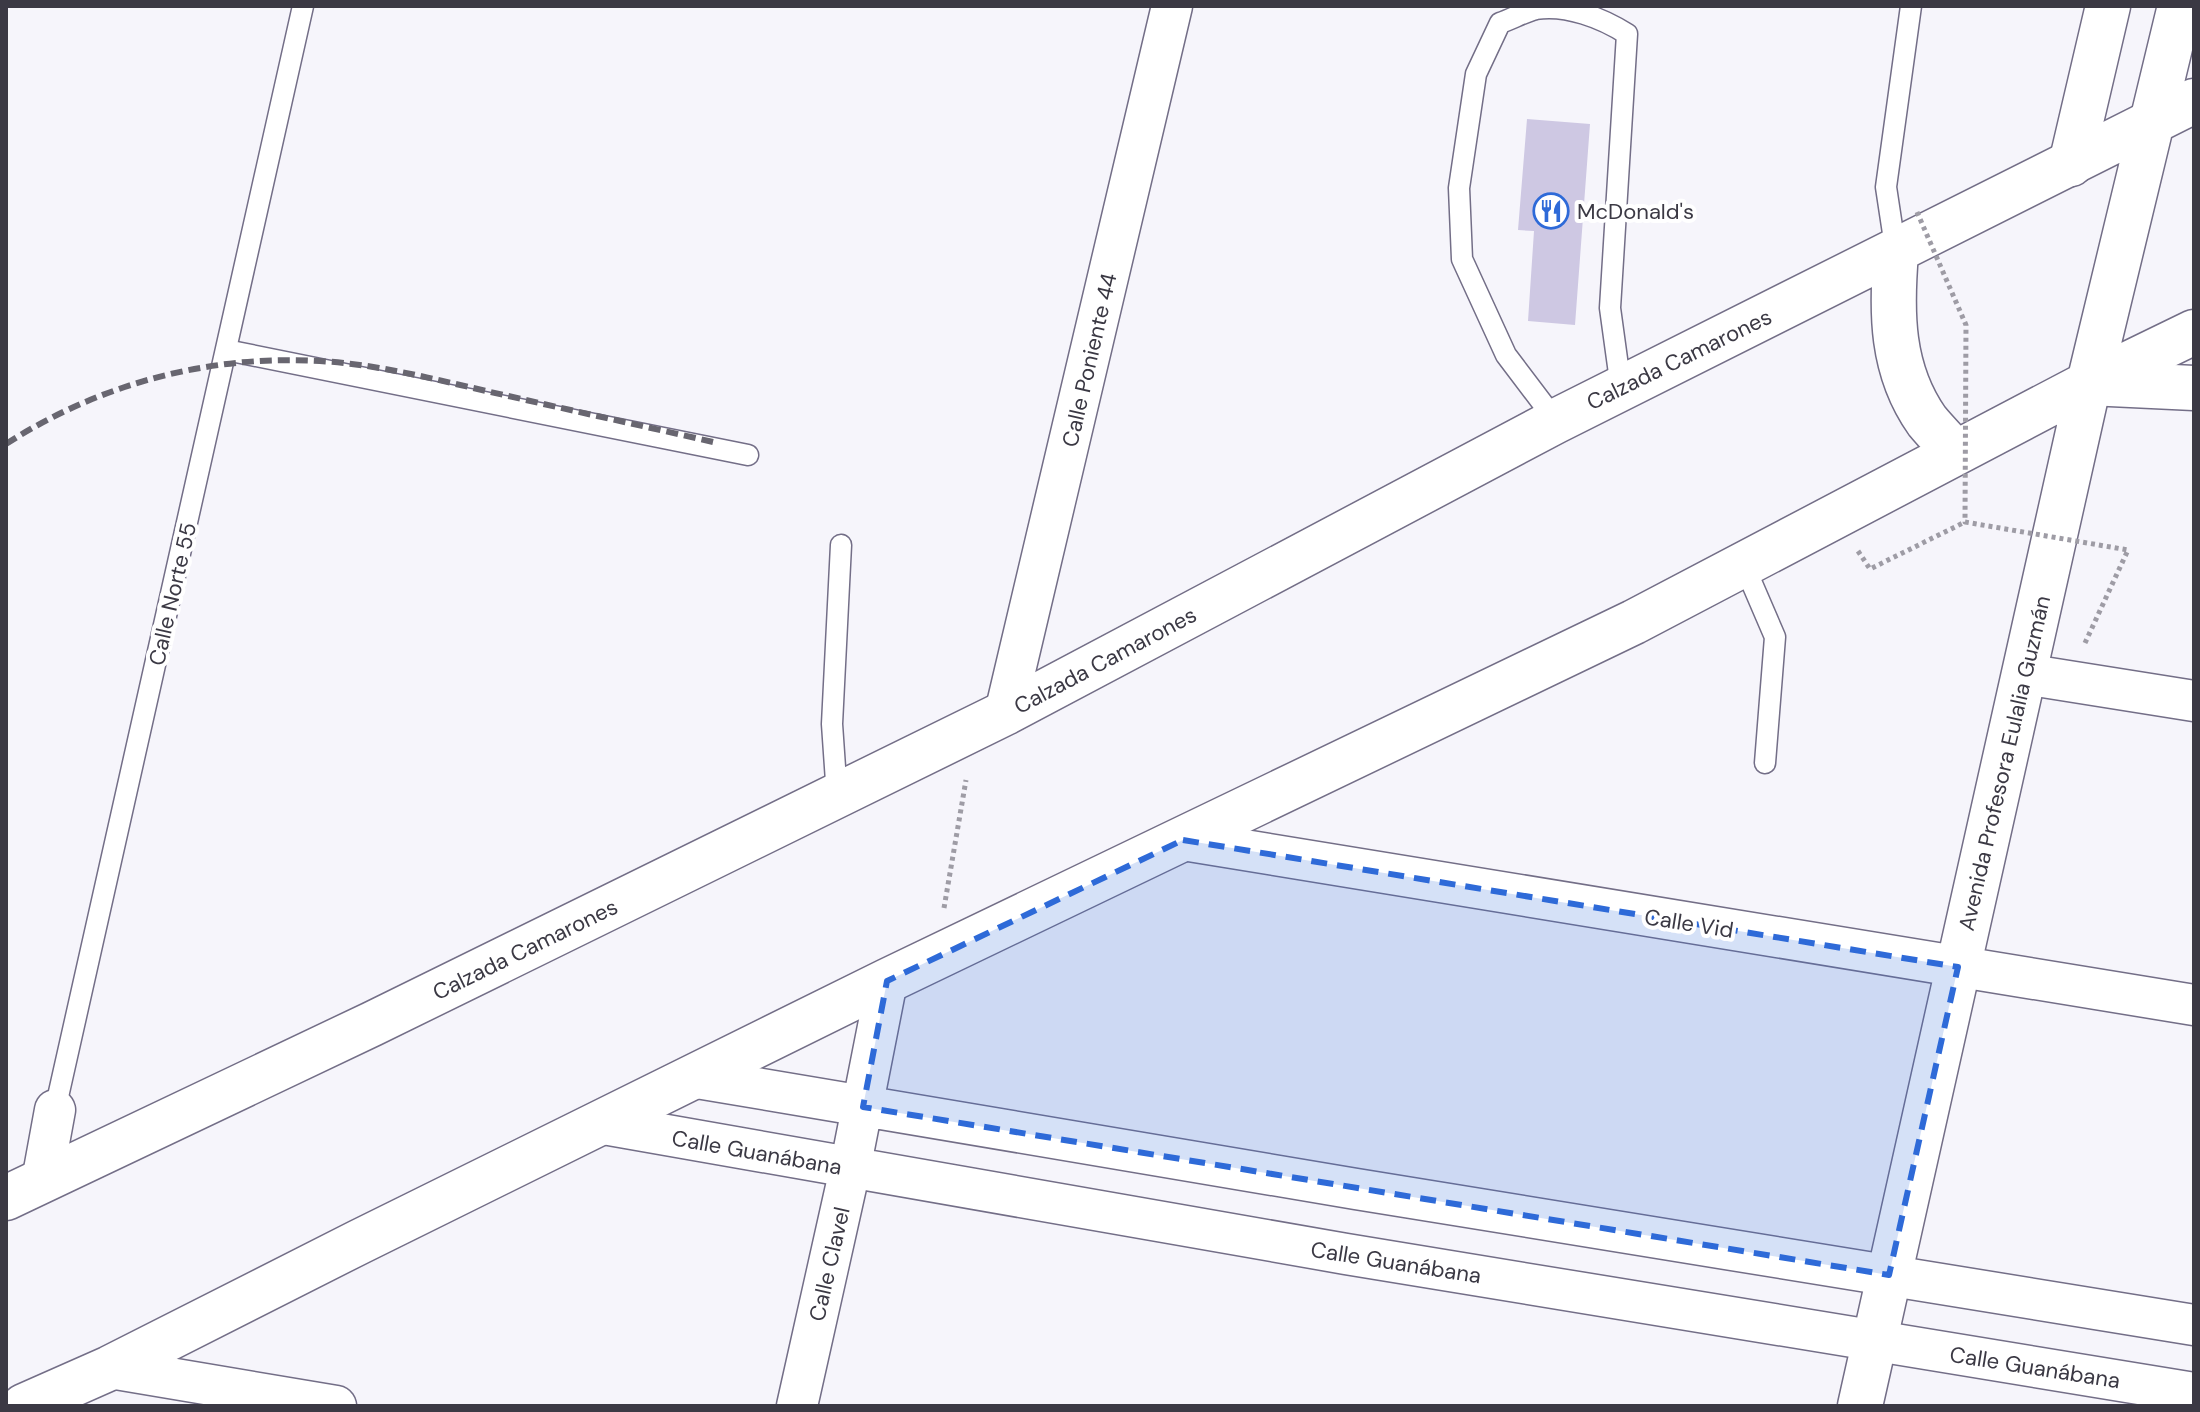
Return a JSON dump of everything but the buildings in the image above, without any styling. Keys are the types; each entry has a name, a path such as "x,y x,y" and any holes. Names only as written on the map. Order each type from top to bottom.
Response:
{"main road":[{"path":"2071,164 2108,6"},
{"name":"Avenida Profesora Eulalia Guzmán","path":"1860,1406 2089,383 2180,6"},
{"name":"Calzada Camarones","path":"24,1190 358,1031 990,720 1556,421 2194,101"},
{"path":"1896,253 1892,295 1894,339 1905,382 1927,421 1956,453"},
{"path":"24,1406 110,1368 887,981 1606,635 2089,383 2194,332"},
{"path":"2089,383 2194,388"}],"street":[{"name":"Calle Poniente 44","path":"990,720 1172,6"},
{"path":"2024,674 2194,701"},
{"name":"Calle Vid","path":"1183,840 2194,1005"},
{"name":"Calle Clavel","path":"797,1406 850,1169 887,981"},
{"path":"691,1077 2194,1325"},
{"name":"Calle Norte 55","path":"24,1190 55,1110"},
{"name":"Calle Guanábana","path":"598,1123 1346,1254 2194,1393"},
{"path":"1346,1254 1356,1189"},
{"path":"110,1368 336,1406"}],"lane":[{"name":"Calle Norte 55","path":"55,1110 303,6"},
{"path":"1896,253 1886,187 1911,6"},
{"path":"1556,421 1506,355 1462,259 1459,188 1476,74 1500,23 1537,9 1578,12 1605,20 1627,34 1610,308 1621,388"},
{"path":"226,350 748,455"},
{"path":"837,796 832,724 841,545"},
{"path":"1744,565 1775,637 1765,763"}],"path":[{"path":"1917,212 1966,325 1965,522"},
{"path":"1870,569 1965,522 2128,550 2068,681"},
{"path":"935,960 990,720"}],"highlighted area":[{"path":"1183,840 1958,967 1889,1275 863,1107 887,981"}],"railway":[{"path":"6,444 48,419 138,383 233,363 282,360 330,362 395,371 713,442"}],"place":[{"name":"McDonald's","path":"1551,211"}]}
